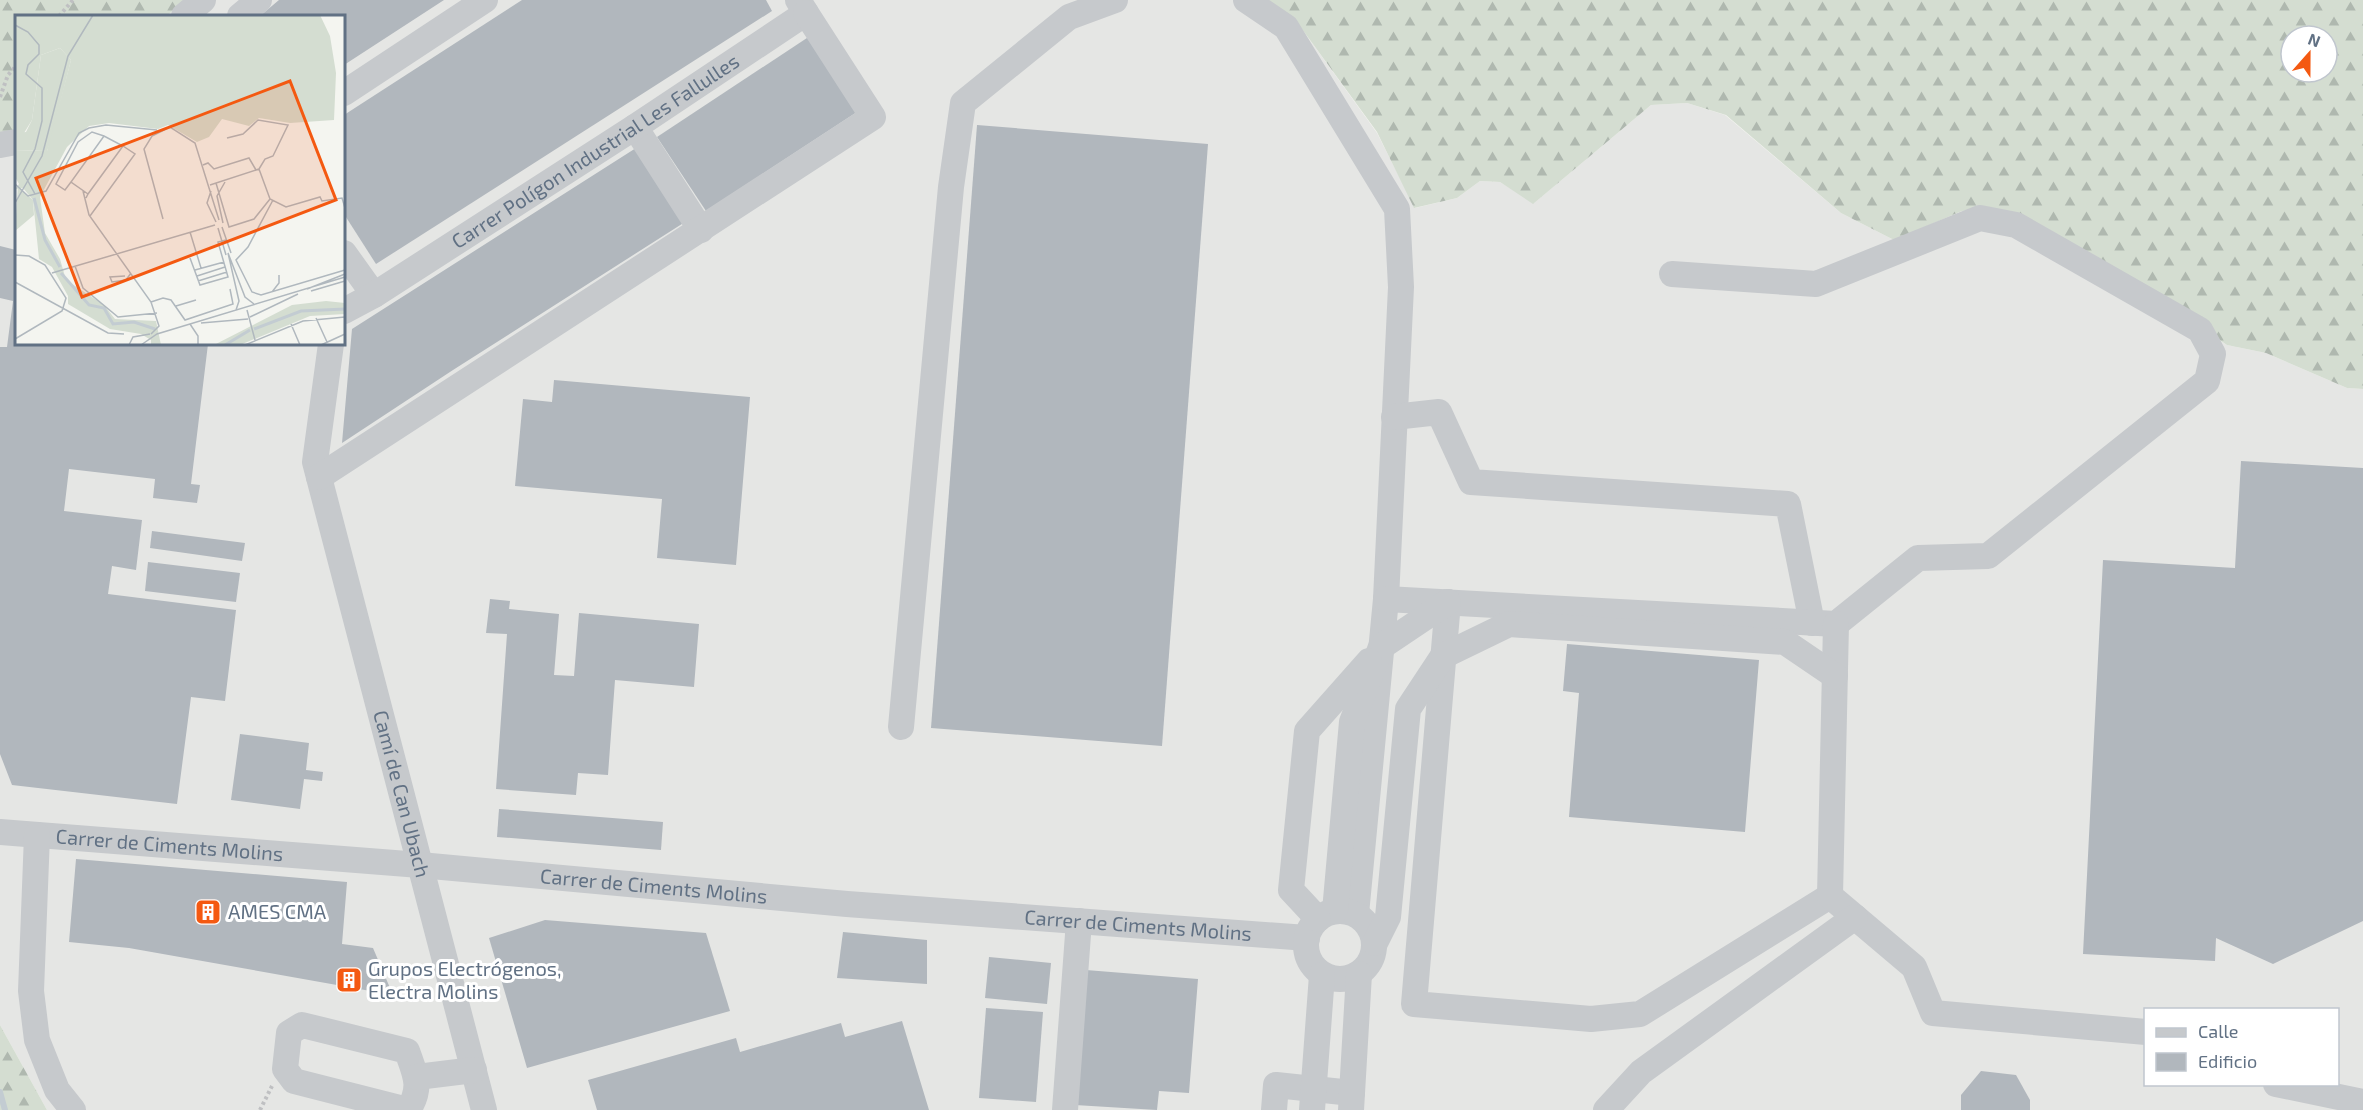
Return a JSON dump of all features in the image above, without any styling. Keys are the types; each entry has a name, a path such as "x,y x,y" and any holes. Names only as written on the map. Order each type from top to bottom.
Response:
{"street":[{"path":"185,15 203,0"},
{"path":"241,15 259,0"},
{"path":"345,92 485,0"},
{"path":"901,727 951,187 963,103 1069,17 1115,0"},
{"path":"1246,0 1286,27 1397,210 1401,287 1386,599 1381,647 1329,921 1306,950 1310,962 1322,975 1338,980 1359,974 1368,966 1374,955 1375,943 1388,917 1408,710 1443,656 1509,624 1785,642 1835,676"},
{"path":"331,345 315,462 319,477 873,117 801,6"},
{"name":"Carrer Polígon Industrial Les Fallulles","path":"345,310 374,295 635,127 801,6"},
{"path":"635,127 701,230"},
{"path":"0,145 15,142"},
{"path":"1386,599 1824,623 1918,558 1988,556 2207,381 2213,354 2200,330 2016,225 1980,218 1816,284 1672,274"},
{"path":"345,254 374,295"},
{"path":"1394,417 1439,412 1471,482 1788,504 1824,623 1835,676 1830,896"},
{"name":"Camí de Can Ubach","path":"319,477 484,1110"},
{"path":"1375,943 1371,930 1329,921 1291,890 1307,731 1381,647 1448,602"},
{"path":"1448,602 1414,1004 1591,1019 1640,1014 1830,896"},
{"name":"Carrer de Ciments Molins","path":"0,832 420,865 847,904 1079,921 1329,921"},
{"path":"37,835 31,981 37,1040 57,1090 73,1110"},
{"path":"1830,896 1914,968 1933,1013 2144,1032"},
{"path":"1606,1110 1641,1072 1855,917"},
{"path":"1065,1110 1079,921"},
{"path":"1274,1110 1276,1085 1313,1099 1351,1101 1359,974"},
{"path":"1313,1099 1322,975"},
{"path":"302,1025 407,1051 417,1077 414,1100 408,1110 294,1081 285,1070 289,1033 302,1025"},
{"path":"417,1077 474,1070"},
{"path":"2286,1086 2363,1102"}],"path":[{"path":"60,15 73,0"},
{"path":"0,97 8,75 15,67"}],"shaded area":[{"path":"184,0 1264,0 1302,29 1377,133 1415,208 1457,198 1480,181 1500,182 1534,203 1651,105 1687,103 1725,115 1841,213 1894,240 1962,211 1999,209 2137,284 2227,345 2266,353 2347,388 2363,389 2363,1110 47,1110 0,1025 0,144 15,133 15,345 345,345 345,15 168,15"}],"green space":[{"path":"0,0 184,0 168,15 15,15 15,133 0,144"},
{"path":"1264,0 2363,0 2363,389 2347,388 2266,353 2227,345 2137,284 1999,209 1962,211 1894,240 1841,213 1726,115 1687,103 1651,105 1533,204 1500,182 1480,181 1457,198 1414,208 1377,132 1302,29"},
{"path":"0,1025 47,1110 0,1110"}],"building":[{"path":"279,0 444,0 345,64 345,15 261,15"},
{"path":"522,0 766,0 772,11 376,264 345,216 345,114"},
{"path":"813,34 857,112 706,211 657,137"},
{"path":"977,125 1208,144 1162,746 931,728"},
{"path":"636,148 685,222 342,443 352,329"},
{"path":"0,246 15,250 15,345 208,345 191,484 200,485 197,503 153,498 155,479 69,469 64,511 142,520 136,570 112,566 108,594 236,610 225,701 191,697 177,804 12,785 0,754 0,347 7,347 13,301 0,298"},
{"path":"554,380 750,397 736,565 657,558 662,499 515,486 523,399 552,402"},
{"path":"2241,461 2363,468 2363,921 2273,964 2216,938 2215,961 2083,954 2103,560 2235,568"},
{"path":"152,531 245,543 242,561 150,548"},
{"path":"148,562 240,573 236,602 145,591"},
{"path":"490,599 510,601 509,609 559,614 554,675 574,676 579,613 699,624 694,687 615,680 608,775 578,773 576,795 496,789 507,634 486,633"},
{"path":"1567,644 1759,660 1745,832 1569,817 1579,693 1563,691"},
{"path":"240,734 309,743 306,770 323,772 322,781 304,779 300,809 231,800"},
{"path":"499,809 663,822 661,850 497,837"},
{"name":"AMES CMA","path":"76,859 347,882 342,944 373,948 393,995 129,948 69,942"},
{"path":"545,920 706,933 730,1011 527,1068 489,938"},
{"path":"843,932 927,940 927,984 837,978"},
{"path":"989,957 1051,963 1047,1004 985,998"},
{"path":"1086,970 1198,979 1189,1093 1159,1091 1157,1110 1075,1105"},
{"path":"986,1008 1043,1012 1036,1102 979,1098"},
{"path":"902,1021 929,1110 597,1110 588,1080 736,1038 740,1052 841,1023 845,1037"},
{"path":"1981,1071 2016,1075 2030,1100 2030,1110 1961,1110 1961,1095"}],"waterway":[{"path":"0,1092 5,1110"}],"place":[{"name":"AMES CMA","path":"208,912"},
{"name":"Grupos Electrógenos, Electra Molins","path":"349,980"}]}
